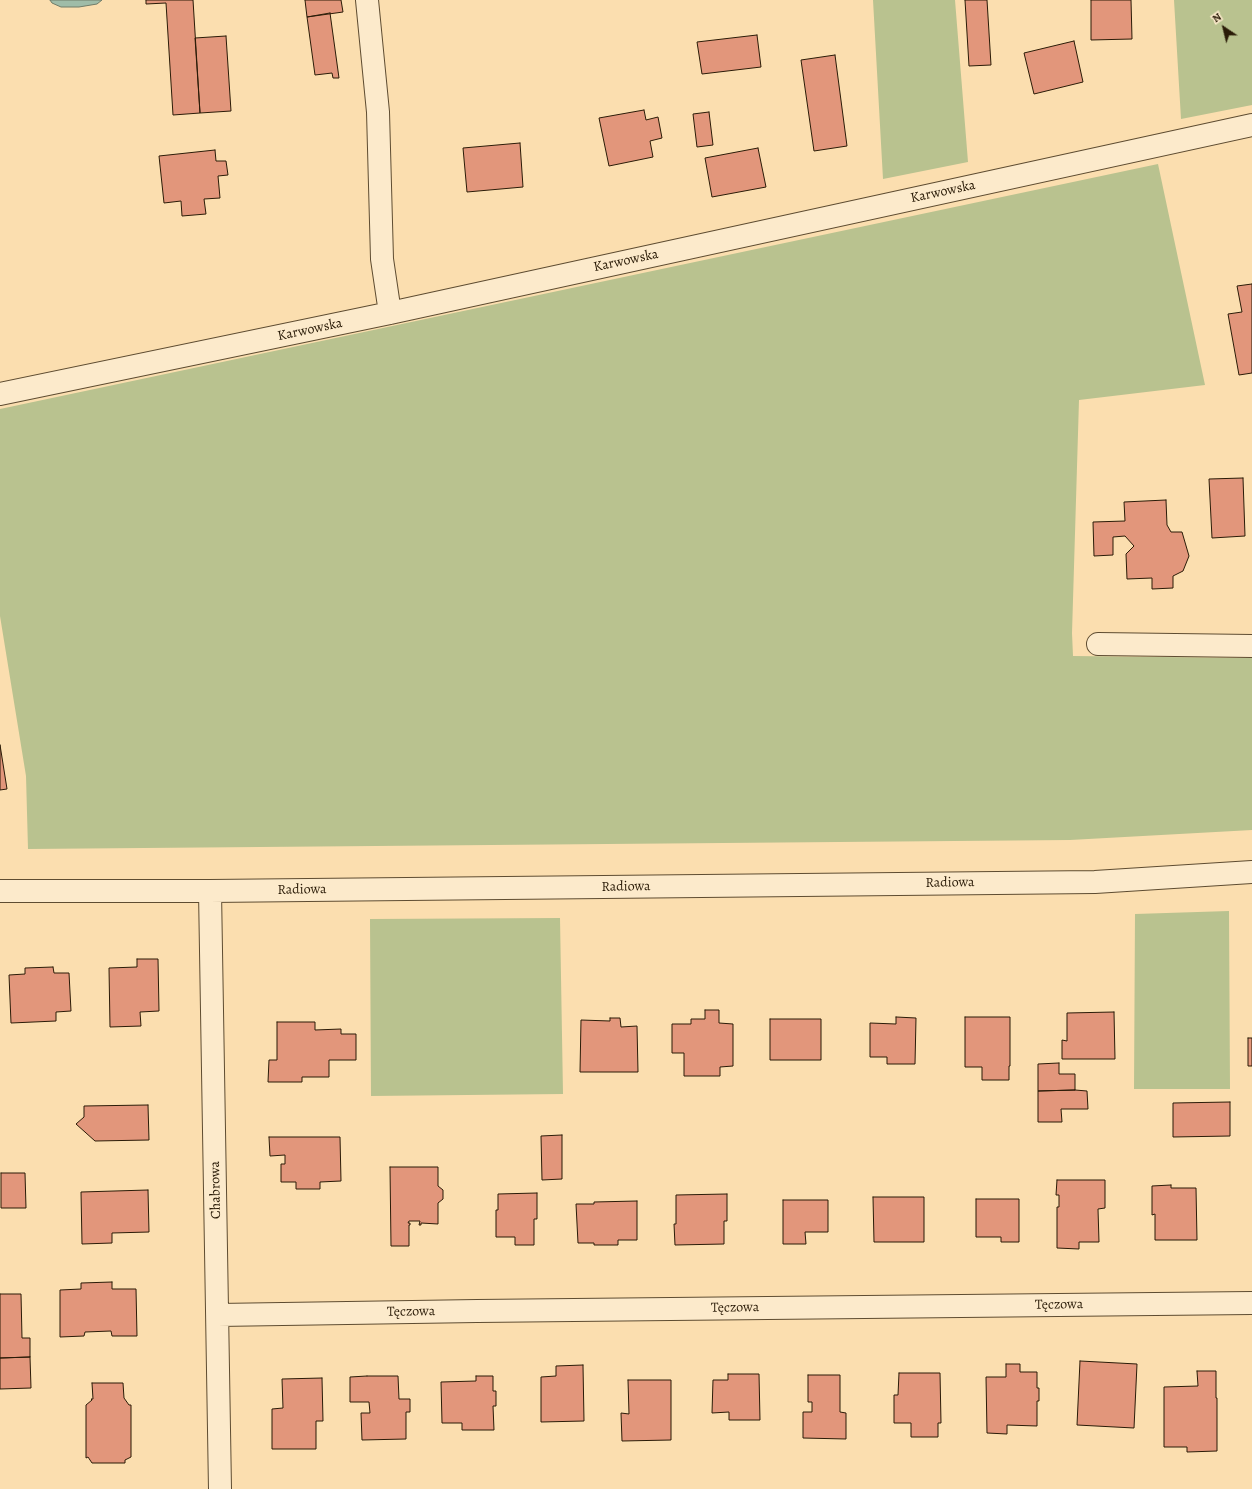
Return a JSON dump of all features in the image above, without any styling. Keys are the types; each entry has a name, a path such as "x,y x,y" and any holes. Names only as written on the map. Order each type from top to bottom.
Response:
{"street":[{"path":"367,0 378,112 382,259 390,313"},
{"name":"Karwowska","path":"0,394 390,313 1252,125"},
{"path":"1098,644 1252,646"},
{"name":"Radiowa","path":"0,891 210,891 1095,882 1252,872"},
{"name":"Chabrowa","path":"210,891 220,1489"},
{"name":"Tęczowa","path":"218,1315 477,1310 1252,1303"}],"green space":[{"path":"873,0 955,0 968,162 883,179"},
{"path":"1174,0 1252,0 1252,105 1181,119"},
{"path":"1158,164 1205,385 1079,400 1072,633 1073,656 1252,658 1252,830 1070,840 28,849 26,776 0,616 0,409"},
{"path":"1229,911 1230,1089 1134,1089 1135,914"},
{"path":"560,918 563,1094 371,1096 370,919"}],"shaded area":[{"path":"50,0 102,0 97,4 79,7 61,7 52,3"}],"building":[{"path":"146,0 193,0 200,113 173,115 166,3 146,4"},
{"path":"305,0 341,0 343,12 307,17"},
{"path":"965,0 987,0 991,65 969,66"},
{"path":"1091,0 1131,0 1132,39 1091,40"},
{"path":"330,13 339,78 333,78 332,73 315,75 307,17"},
{"path":"757,35 761,67 702,74 697,42"},
{"path":"226,36 231,111 200,113 195,38"},
{"path":"1074,41 1083,82 1034,94 1024,53"},
{"path":"835,55 847,146 814,151 801,60"},
{"path":"644,110 646,120 658,117 662,138 650,141 653,157 609,166 599,118"},
{"path":"709,112 713,145 697,147 693,114"},
{"path":"520,143 523,187 467,192 463,148"},
{"path":"758,148 766,187 712,197 705,158"},
{"path":"215,150 216,161 226,161 228,175 218,176 220,198 204,199 206,214 182,216 181,201 164,203 159,156"},
{"path":"1252,284 1252,373 1239,375 1228,314 1242,312 1237,286"},
{"path":"1243,478 1245,536 1212,538 1209,479"},
{"path":"1166,500 1167,525 1171,532 1182,532 1189,556 1183,571 1173,576 1173,588 1152,589 1152,578 1127,579 1126,554 1134,546 1125,536 1113,537 1113,555 1094,556 1093,522 1125,521 1124,502"},
{"path":"0,745 7,789 0,790"},
{"path":"137,959 158,959 159,1011 140,1012 141,1026 110,1027 109,968 137,967"},
{"path":"53,967 54,973 69,973 71,1011 56,1012 56,1021 11,1023 9,975 25,974 25,968"},
{"path":"705,1010 719,1010 719,1023 733,1024 733,1066 720,1067 720,1076 684,1076 684,1053 672,1053 672,1024 691,1024 691,1019 705,1019"},
{"path":"1114,1012 1115,1059 1062,1059 1062,1040 1067,1041 1067,1013"},
{"path":"896,1017 916,1018 915,1064 887,1064 887,1057 870,1057 870,1023 896,1024"},
{"path":"965,1017 1010,1017 1009,1080 982,1080 982,1067 965,1067"},
{"path":"610,1018 620,1018 621,1027 637,1026 638,1072 580,1072 581,1020 610,1021"},
{"path":"770,1019 821,1019 821,1060 770,1060"},
{"path":"277,1022 315,1022 315,1030 341,1029 341,1034 356,1034 356,1060 329,1060 329,1077 302,1077 302,1082 268,1082 269,1060 277,1060"},
{"path":"1248,1038 1252,1038 1252,1066 1248,1066"},
{"path":"1059,1063 1059,1074 1075,1074 1075,1090 1038,1091 1038,1064"},
{"path":"1038,1091 1087,1091 1088,1109 1061,1109 1062,1122 1038,1122"},
{"path":"1230,1102 1230,1136 1173,1137 1173,1103"},
{"path":"148,1105 149,1140 95,1141 76,1124 84,1117 84,1106"},
{"path":"562,1135 562,1179 542,1180 541,1136"},
{"path":"269,1137 340,1137 341,1181 320,1182 320,1189 296,1189 296,1182 281,1182 281,1164 285,1164 285,1155 270,1156"},
{"path":"390,1167 438,1167 438,1186 443,1190 443,1199 438,1203 438,1224 421,1223 421,1225 419,1225 420,1221 409,1221 409,1246 391,1246"},
{"path":"1,1173 25,1173 26,1208 1,1208"},
{"path":"1057,1180 1105,1180 1105,1208 1098,1209 1099,1242 1079,1242 1079,1249 1057,1248 1057,1207 1059,1207 1059,1195 1056,1195"},
{"path":"1171,1185 1171,1188 1196,1188 1197,1240 1155,1240 1155,1214 1152,1215 1152,1186"},
{"path":"148,1190 149,1232 112,1233 112,1243 82,1244 81,1192"},
{"path":"537,1193 537,1219 534,1219 534,1245 515,1245 515,1237 496,1237 496,1210 498,1210 498,1194"},
{"path":"727,1194 727,1221 724,1221 724,1244 675,1245 674,1224 676,1224 676,1195"},
{"path":"873,1197 924,1197 924,1242 874,1242"},
{"path":"976,1199 1019,1199 1019,1242 1001,1242 1001,1237 976,1237"},
{"path":"783,1200 828,1200 828,1232 805,1232 806,1244 783,1244"},
{"path":"637,1201 637,1240 618,1240 618,1245 578,1243 576,1204"},
{"path":"112,1282 112,1289 136,1289 137,1336 112,1336 111,1331 85,1332 84,1336 60,1337 60,1290 81,1289 81,1283"},
{"path":"0,1294 21,1294 22,1338 30,1338 30,1357 0,1358"},
{"path":"30,1357 31,1388 0,1389 0,1358"},
{"path":"1080,1361 1137,1364 1134,1428 1077,1425"},
{"path":"1006,1364 1020,1364 1020,1372 1037,1372 1039,1401 1037,1401 1037,1426 1007,1425 1007,1434 987,1433 986,1377 1006,1377"},
{"path":"583,1365 584,1421 541,1422 541,1377 556,1376 556,1366"},
{"path":"1197,1371 1216,1371 1217,1451 1187,1452 1187,1447 1164,1447 1164,1387 1198,1386"},
{"path":"899,1373 940,1373 941,1423 938,1423 938,1437 911,1437 911,1423 894,1423 894,1395 898,1395"},
{"path":"728,1374 759,1374 760,1420 729,1420 729,1412 712,1413 713,1380 728,1380"},
{"path":"808,1375 840,1375 840,1412 846,1413 846,1439 803,1438 803,1412 812,1412 812,1402 808,1402"},
{"path":"398,1376 399,1399 410,1399 410,1412 406,1412 406,1439 362,1440 361,1413 370,1413 369,1402 350,1402 350,1377"},
{"path":"476,1376 493,1376 493,1391 496,1391 496,1406 493,1406 494,1430 462,1430 462,1423 442,1423 441,1382 476,1381"},
{"path":"322,1378 323,1421 316,1421 316,1449 272,1449 272,1409 283,1408 282,1379"},
{"path":"628,1380 671,1380 671,1440 622,1441 621,1413 629,1414"},
{"path":"92,1383 123,1383 124,1398 129,1405 131,1405 131,1457 125,1460 125,1463 92,1463 88,1457 86,1458 86,1405 92,1400 91,1399 93,1399"}]}
